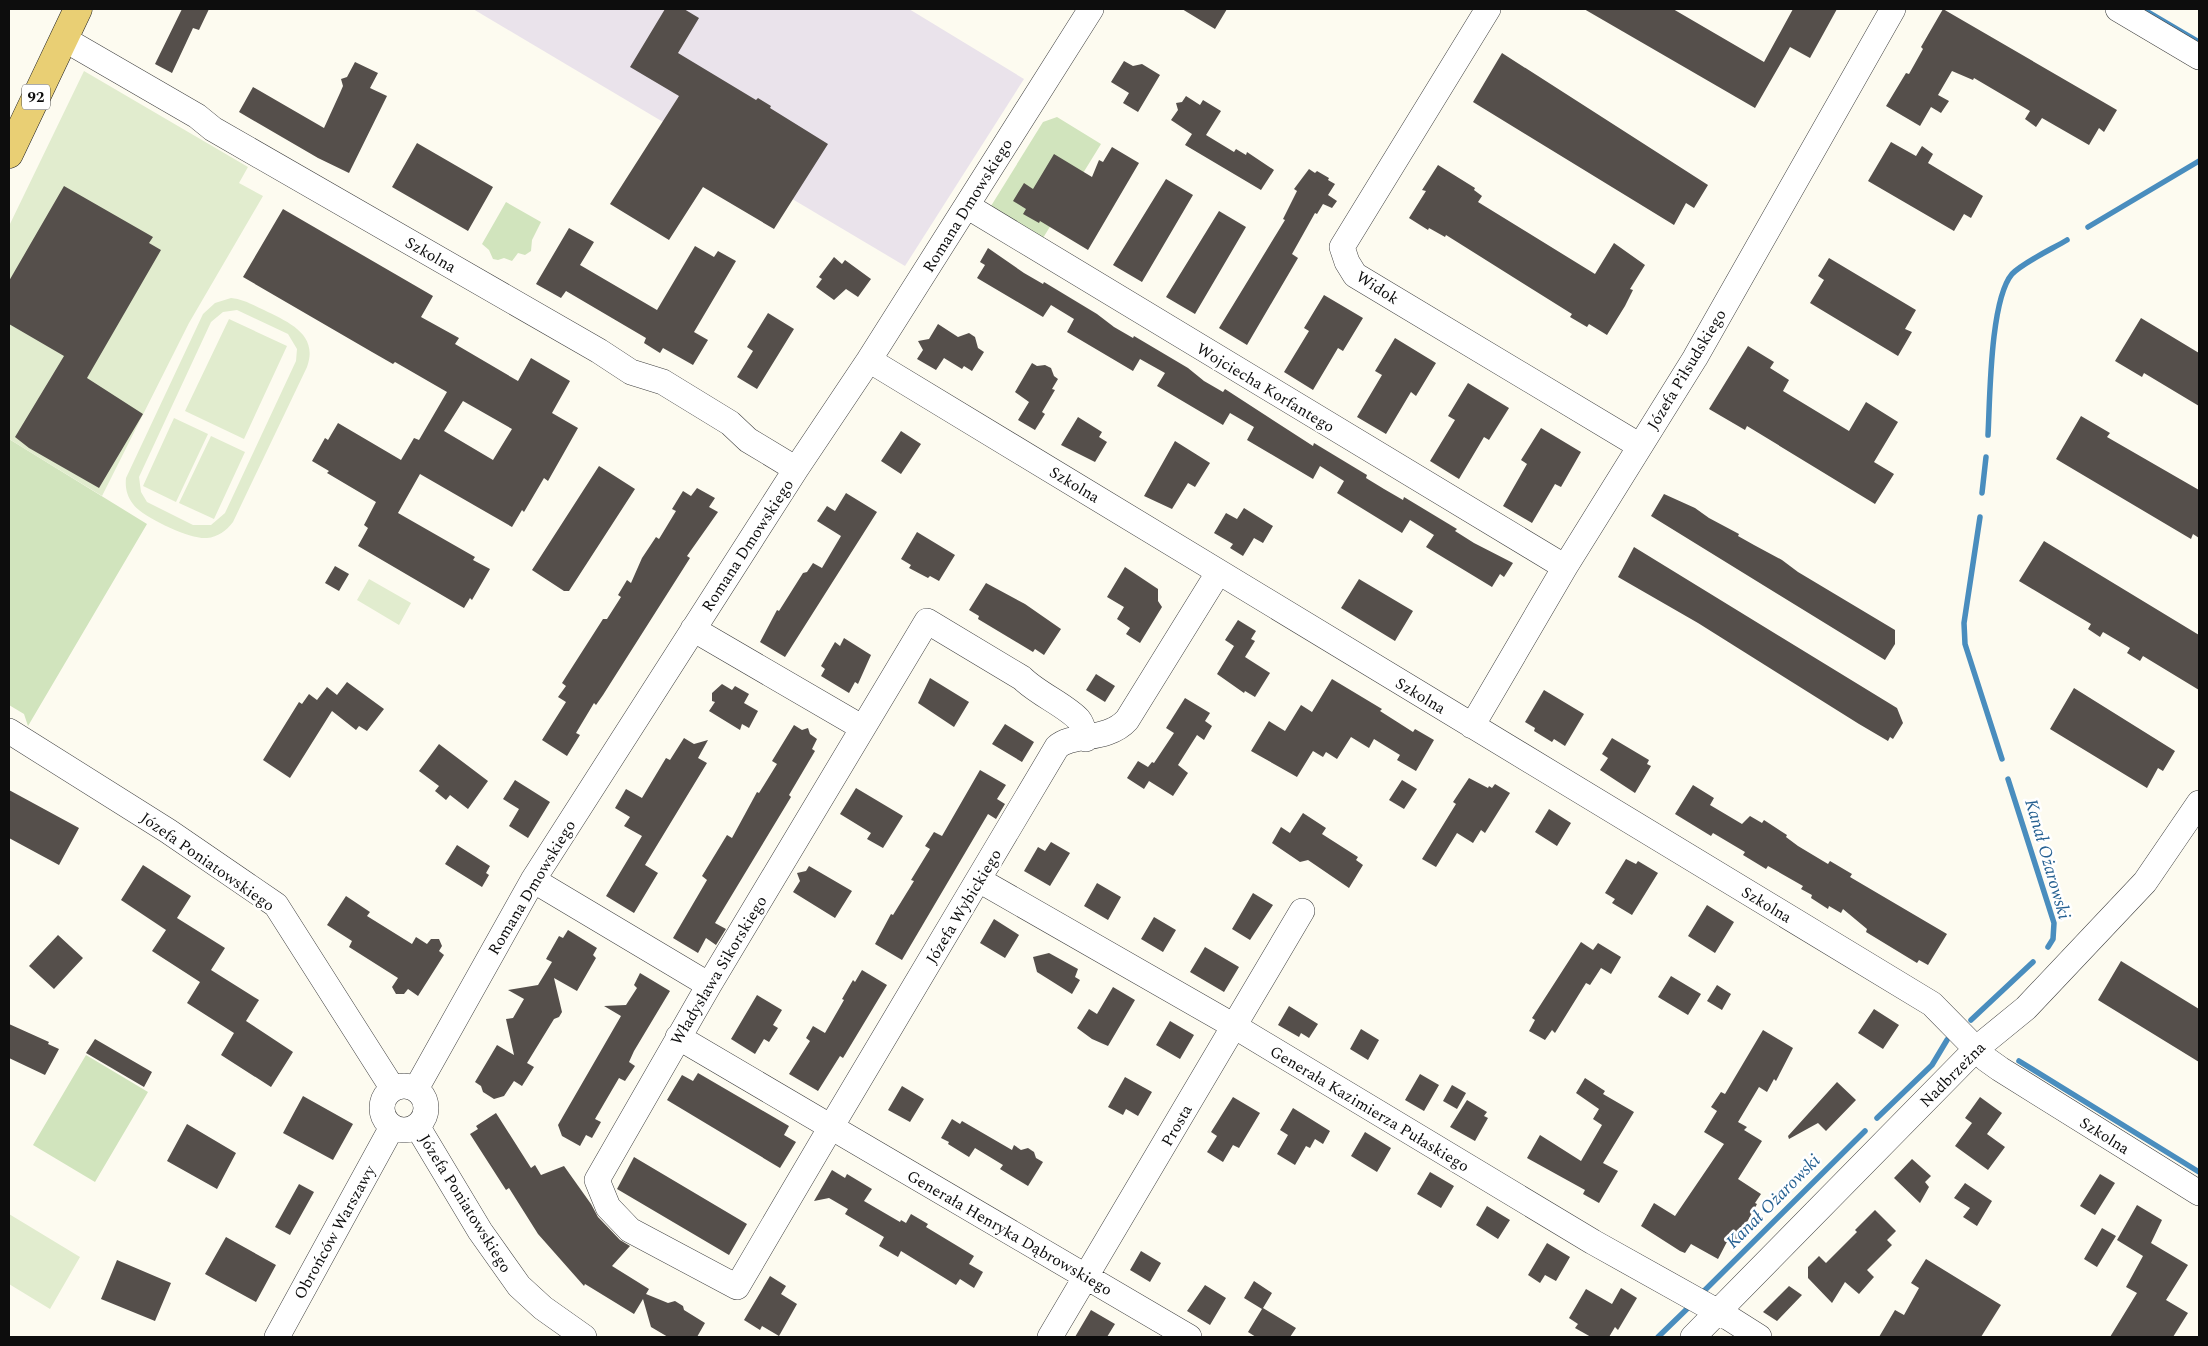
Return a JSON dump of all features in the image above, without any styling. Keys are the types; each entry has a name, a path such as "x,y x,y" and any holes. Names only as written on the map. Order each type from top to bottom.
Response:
{"main road":[{"name":"92","path":"9,154 78,9"}],"street":[{"name":"Romana Dmowskiego","path":"404,1089 533,880 796,469 869,360 1091,9"},
{"name":"Widok","path":"1488,9 1342,247 1347,262 1355,275 1640,446"},
{"name":"Józefa Piłsudskiego","path":"1472,726 1565,567 1695,358 1893,9"},
{"path":"2118,9 2199,57"},
{"name":"Szkolna","path":"64,39 197,116 213,129 599,351 631,372 663,382 730,423 748,440 796,469"},
{"name":"Wojciecha Korfantego","path":"967,206 1565,567"},
{"name":"Szkolna","path":"869,360 1932,1004 1976,1048 2199,1192"},
{"name":"Józefa Wybickiego","path":"831,1127 1057,747 1068,742 1086,739 1117,729 1127,720 1218,572"},
{"name":"Władysława Sikorskiego","path":"831,1127 737,1287 630,1230 608,1207 597,1180 678,1037 927,621 1022,678 1034,691 1073,715 1081,723 1086,739"},
{"path":"693,629 863,728"},
{"name":"Józefa Poniatowskiego","path":"9,732 168,831 276,905 404,1089"},
{"name":"Nadbrzeżna","path":"1693,1337 1976,1048 2026,1008 2145,882 2199,803"},
{"path":"533,880 709,985"},
{"name":"Generała Kazimierza Pułaskiego","path":"979,880 1234,1026 1576,1232 1759,1337"},
{"name":"Prosta","path":"1050,1337 1302,911"},
{"path":"678,1037 831,1127"},
{"path":"404,1089 425,1100 426,1114 417,1126 404,1130 392,1127 386,1120 382,1107 387,1094 404,1089"},
{"name":"Józefa Poniatowskiego","path":"417,1126 480,1231 519,1286 543,1308 584,1337"},
{"name":"Obrońców Warszawy","path":"276,1337 392,1127"},
{"name":"Generała Henryka Dąbrowskiego","path":"831,1127 1189,1337"}],"shaded area":[{"path":"473,9 909,9 1024,79 905,266"}],"green space":[{"path":"84,71 248,167 239,183 263,196 189,323 102,496 9,439 9,226"},
{"path":"1057,117 1101,144 1043,238 991,206 1043,122"},
{"path":"506,202 541,222 532,240 531,251 525,255 518,253 512,261 504,258 493,259 489,250 482,244"},
{"path":"231,298 240,300 283,319 305,338 309,346 310,356 307,367 233,522 225,531 218,535 200,538 167,527 138,509 128,495 126,478 203,314 215,303","holes":["237,310 288,334 297,349 296,361 225,513 211,525 193,525 147,502 141,492 139,477 211,322 223,312"]},
{"path":"229,319 287,346 244,439 185,411"},
{"path":"174,418 208,434 176,502 143,486"},
{"path":"211,436 245,452 214,519 179,503"},
{"path":"9,439 147,524 28,726 24,714 9,705"},
{"path":"369,579 411,603 399,625 357,600"},
{"path":"86,1055 148,1092 95,1182 33,1145"},
{"path":"9,1214 80,1257 50,1309 9,1284"}],"building":[{"path":"182,9 209,9 199,30 193,28 172,73 155,64"},
{"path":"665,9 684,9 699,18 678,53 756,100 758,98 771,106 770,108 828,144 774,229 703,187 669,240 610,204 679,96 630,67"},
{"path":"1182,9 1227,9 1215,29"},
{"path":"1584,9 1673,9 1764,62 1793,9 1837,9 1810,58 1790,47 1755,108"},
{"path":"1943,9 2117,110 2104,132 2099,128 2089,145 2042,118 2036,127 2025,119 2030,111 1974,78 1973,80 1952,71 1938,95 1949,101 1941,113 1931,107 1920,126 1886,106 1906,73 1909,74 1923,49 1921,47"},
{"path":"1502,53 1708,185 1694,208 1686,203 1674,225 1473,102"},
{"path":"1124,61 1133,66 1142,64 1160,75 1138,112 1123,103 1129,93 1111,82"},
{"path":"355,62 378,73 370,88 387,96 349,173 318,158 239,112 253,87 324,128 343,86 341,79 347,77"},
{"path":"1186,96 1200,105 1203,100 1221,111 1206,135 1234,152 1236,149 1246,155 1247,152 1274,170 1261,190 1185,145 1192,134 1171,120 1178,110 1176,103 1182,102"},
{"path":"1891,142 1916,156 1922,146 1933,154 1928,163 1983,196 1971,218 1964,214 1954,231 1868,181"},
{"path":"417,143 493,187 468,231 392,187"},
{"path":"1112,147 1139,163 1088,250 1040,221 1039,223 1023,214 1026,209 1013,201 1024,183 1033,189 1054,154 1092,177 1099,160 1103,162"},
{"path":"1438,165 1475,188 1474,190 1482,196 1478,202 1595,274 1614,243 1645,265 1630,289 1633,290 1625,306 1607,335 1589,324 1587,327 1570,317 1572,314 1446,235 1445,237 1429,228 1428,230 1409,218 1426,191 1422,190"},
{"path":"1309,169 1315,173 1317,171 1335,184 1328,195 1337,201 1332,208 1323,204 1317,214 1315,213 1292,254 1298,258 1247,345 1219,328 1285,220 1283,219 1297,191 1294,189"},
{"path":"1166,179 1193,195 1142,282 1113,265"},
{"path":"64,186 153,237 149,243 161,250 87,378 143,414 99,488 29,448 15,437 64,356 9,324 9,281"},
{"path":"283,209 433,296 421,317 459,338 455,344 518,381 531,358 570,381 552,413 578,428 548,481 544,478 524,512 522,510 512,527 420,474 398,513 475,557 473,560 490,569 472,600 470,598 464,608 358,546 368,528 364,525 376,502 327,473 329,471 312,461 325,438 328,440 338,423 401,460 414,438 419,440 447,392 395,362 393,364 243,277","holes":["463,401 512,429 493,460 444,431"]},
{"path":"1219,211 1246,227 1195,314 1166,297"},
{"path":"569,228 594,242 580,265 657,310 695,246 714,257 718,251 736,261 694,332 708,340 693,365 663,348 660,353 644,343 646,338 566,291 561,298 536,284"},
{"path":"988,248 1024,273 1043,284 1044,282 1097,314 1114,327 1133,338 1134,336 1188,368 1204,381 1223,392 1225,389 1313,446 1314,443 1367,475 1366,478 1384,489 1403,500 1404,497 1457,529 1455,531 1474,543 1513,563 1504,577 1500,574 1492,587 1426,547 1434,535 1410,520 1402,533 1337,493 1344,481 1320,466 1313,479 1247,440 1254,427 1230,413 1223,425 1157,386 1165,373 1140,359 1133,371 1067,332 1074,319 1051,305 1043,317 977,278 985,265 980,262"},
{"path":"834,257 842,264 845,260 871,279 858,297 846,289 834,300 816,287 822,279 819,277"},
{"path":"1829,258 1916,310 1905,329 1912,332 1898,356 1810,303 1824,280 1818,276"},
{"path":"1324,295 1363,318 1343,351 1338,348 1313,390 1284,372 1309,331 1304,328"},
{"path":"768,313 794,329 757,389 737,377 753,351 747,347"},
{"path":"2141,318 2199,353 2199,406 2144,373 2142,377 2115,361"},
{"path":"938,324 958,337 969,333 975,337 978,348 984,352 972,371 964,366 962,369 944,358 936,370 917,359 923,350 918,341 929,339"},
{"path":"1395,338 1436,363 1416,396 1411,392 1386,434 1357,417 1382,375 1375,371"},
{"path":"1748,346 1774,362 1770,368 1789,380 1783,391 1849,431 1866,402 1898,422 1874,462 1894,474 1875,504 1747,426 1745,430 1709,409"},
{"path":"1032,363 1037,366 1045,365 1051,368 1054,376 1058,379 1052,389 1055,390 1042,412 1045,414 1035,430 1018,420 1029,402 1015,392"},
{"path":"1468,383 1509,408 1489,440 1484,437 1459,479 1430,461 1455,420 1448,416"},
{"path":"2081,416 2110,433 2107,437 2199,490 2199,538 2193,534 2191,539 2056,459"},
{"path":"1078,417 1102,432 1099,437 1107,442 1095,462 1061,445"},
{"path":"1541,428 1581,452 1561,487 1555,484 1532,523 1503,506 1527,464 1521,460"},
{"path":"901,431 921,444 901,474 881,461"},
{"path":"1175,441 1210,463 1195,487 1188,483 1172,509 1144,496"},
{"path":"599,466 635,489 569,591 564,591 532,570"},
{"path":"697,488 715,498 709,507 718,512 687,556 690,558 603,695 596,705 594,703 576,733 580,735 567,756 542,740 566,702 558,697 566,686 562,683 603,619 607,619 621,597 618,595 627,580 631,583 642,558 656,537 659,539 676,511 672,509 683,491 691,496"},
{"path":"846,493 877,512 785,657 760,642 777,610 779,611 803,573 807,572 813,563 822,568 841,536 817,521 827,506 835,511"},
{"path":"1664,494 1695,508 1739,534 1738,536 1782,560 1798,572 1895,630 1895,644 1885,660 1651,516"},
{"path":"1244,508 1273,526 1263,543 1254,538 1243,556 1230,548 1233,544 1214,533 1226,513 1237,519"},
{"path":"917,532 955,555 939,581 930,576 928,578 909,568 911,565 901,559"},
{"path":"2044,541 2199,635 2199,690 2143,656 2140,661 2127,653 2130,648 2103,632 2100,637 2088,629 2091,624 2019,581"},
{"path":"1634,547 1897,708 1903,723 1893,739 1890,737 1888,741 1859,724 1698,623 1618,577"},
{"path":"335,566 349,574 339,591 325,583"},
{"path":"1125,567 1158,589 1158,601 1162,607 1140,643 1126,634 1130,628 1117,619 1124,607 1107,597"},
{"path":"1359,579 1413,611 1395,641 1341,608"},
{"path":"986,583 1025,604 1061,629 1044,655 1035,649 1033,652 978,619 979,616 969,610"},
{"path":"1238,620 1256,631 1251,639 1255,641 1245,657 1270,673 1255,697 1245,691 1244,693 1217,674 1234,646 1225,640"},
{"path":"844,638 871,655 858,684 855,682 849,693 821,676 825,669 821,666 835,642 840,646"},
{"path":"1096,674 1115,686 1105,702 1086,690"},
{"path":"930,678 969,702 954,727 918,703"},
{"path":"1332,679 1382,709 1380,711 1413,732 1415,729 1434,740 1416,771 1397,760 1400,755 1374,739 1369,748 1351,737 1337,759 1326,752 1323,757 1313,751 1297,777 1251,751 1269,721 1285,731 1301,705 1312,712"},
{"path":"347,682 384,709 367,731 359,726 356,730 332,711 290,778 263,760 299,702 302,704 309,694 317,700 327,687 337,695"},
{"path":"722,684 732,690 735,686 749,694 744,703 758,711 749,728 742,724 740,730 709,711 715,702 712,701 712,693"},
{"path":"2074,688 2175,751 2163,771 2158,768 2147,788 2050,729"},
{"path":"1544,690 1584,714 1565,746 1554,739 1552,742 1534,731 1535,728 1525,722"},
{"path":"1185,698 1210,713 1205,721 1212,726 1204,740 1197,735 1178,765 1188,773 1173,796 1149,781 1144,789 1127,778 1138,761 1148,767 1152,762 1154,763 1174,733 1166,728"},
{"path":"1005,724 1034,742 1022,762 992,744"},
{"path":"794,725 802,730 808,728 810,734 817,739 812,749 815,751 789,795 791,797 715,923 726,929 716,945 706,938 698,953 673,938 707,880 702,876 727,835 732,838 757,792 759,793 777,764 772,761"},
{"path":"684,738 694,744 708,740 698,758 707,763 645,865 658,873 634,913 606,896 642,836 624,826 630,817 615,808 626,789 642,798 666,758 670,760"},
{"path":"1612,738 1649,760 1647,764 1651,766 1635,793 1600,770 1608,758 1602,754"},
{"path":"439,744 488,781 468,809 450,795 446,800 435,791 439,786 419,771"},
{"path":"980,770 1006,785 997,799 1005,804 996,819 988,814 902,960 875,944 891,914 893,915 914,881 911,880 930,849 925,846 934,832 942,836"},
{"path":"1469,778 1488,788 1489,786 1492,788 1495,784 1510,793 1485,833 1481,830 1473,843 1457,833 1436,867 1422,859 1456,804 1453,802"},
{"path":"515,780 550,802 528,838 509,826 519,809 503,799"},
{"path":"1402,780 1417,789 1404,809 1389,800"},
{"path":"1693,785 1714,798 1710,805 1742,824 1750,816 1762,823 1764,820 1787,835 1786,837 1798,846 1828,864 1830,861 1852,874 1850,877 1947,934 1928,965 1919,960 1917,963 1866,932 1867,929 1843,909 1841,913 1829,906 1828,909 1811,898 1812,895 1801,889 1803,886 1768,866 1766,869 1743,855 1745,852 1713,833 1711,836 1675,814"},
{"path":"856,788 903,816 883,848 867,839 871,833 840,814"},
{"path":"9,790 79,828 59,865 9,838"},
{"path":"1549,809 1571,823 1557,846 1535,832"},
{"path":"1303,813 1326,828 1322,834 1358,857 1356,860 1363,865 1349,888 1308,860 1300,862 1272,843 1281,827 1290,833"},
{"path":"1051,842 1070,853 1050,886 1024,871 1038,847 1045,851"},
{"path":"457,845 490,866 486,873 489,875 482,887 445,864"},
{"path":"1626,859 1636,864 1638,861 1658,873 1632,915 1612,903 1615,899 1605,893"},
{"path":"143,865 191,896 177,918 225,948 211,970 259,1000 246,1021 293,1052 271,1087 221,1055 234,1033 187,1003 200,982 152,951 166,930 121,900"},
{"path":"809,866 852,891 835,918 793,892 800,881 797,873 806,871"},
{"path":"1097,883 1121,897 1108,920 1084,906"},
{"path":"1253,893 1273,905 1250,940 1232,929"},
{"path":"346,896 370,912 367,916 412,944 416,937 427,944 431,939 439,939 442,946 439,951 444,955 418,996 408,989 404,994 396,994 392,987 398,978 349,947 352,941 327,925"},
{"path":"1707,905 1734,922 1715,953 1688,936"},
{"path":"1154,917 1176,930 1163,952 1141,939"},
{"path":"994,919 1019,935 1005,958 980,943"},
{"path":"568,930 597,948 593,955 596,958 577,991 554,978 562,1012 559,1017 554,1019 527,1063 534,1067 522,1086 514,1081 504,1096 494,1099 483,1092 481,1086 475,1082 497,1045 514,1055 506,1019 513,1018 524,999 508,990 538,985 552,962 546,959 559,936 563,938"},
{"path":"58,935 83,958 54,989 29,966"},
{"path":"1581,942 1593,950 1598,943 1621,957 1611,974 1601,968 1590,985 1586,983 1555,1033 1552,1030 1545,1040 1529,1031 1535,1020 1532,1018"},
{"path":"1205,947 1239,967 1224,992 1190,972"},
{"path":"1049,953 1078,969 1075,977 1080,980 1072,994 1037,972 1033,957"},
{"path":"2121,961 2199,1009 2199,1062 2098,1000"},
{"path":"862,970 887,985 843,1058 840,1056 818,1091 789,1074 810,1041 806,1038 813,1026 825,1033 853,980 855,982"},
{"path":"640,973 670,991 634,1051 629,1062 635,1066 625,1081 619,1078 595,1119 601,1122 592,1138 586,1135 580,1146 562,1136 558,1125 621,1016 604,1006 626,1005 637,988 634,985"},
{"path":"1671,976 1701,994 1688,1015 1658,997"},
{"path":"1717,985 1731,994 1722,1010 1707,1001"},
{"path":"1113,987 1135,1000 1108,1046 1092,1039 1077,1028 1089,1009 1097,1014"},
{"path":"757,995 782,1010 773,1025 778,1028 769,1042 764,1039 755,1054 731,1039"},
{"path":"1289,1006 1318,1024 1309,1038 1301,1033 1299,1037 1278,1025"},
{"path":"1874,1009 1899,1025 1883,1049 1858,1033"},
{"path":"1170,1021 1194,1035 1180,1059 1156,1045"},
{"path":"9,1024 49,1042 48,1044 59,1049 45,1075 9,1058"},
{"path":"1361,1029 1379,1040 1368,1060 1350,1049"},
{"path":"1763,1030 1793,1048 1776,1081 1774,1079 1767,1092 1759,1087 1738,1122 1747,1127 1744,1130 1762,1141 1738,1179 1761,1194 1737,1240 1730,1236 1718,1259 1691,1244 1685,1253 1641,1226 1654,1203 1675,1216 1724,1144 1704,1132 1717,1111 1711,1107 1721,1092 1725,1094"},
{"path":"95,1039 152,1072 144,1087 86,1053"},
{"path":"698,1073 789,1126 784,1135 796,1142 780,1168 667,1100 682,1075 693,1081"},
{"path":"1420,1074 1439,1085 1424,1111 1405,1100"},
{"path":"1125,1077 1152,1092 1138,1116 1126,1109 1123,1115 1108,1107"},
{"path":"1585,1078 1605,1091 1603,1094 1634,1112 1603,1163 1618,1171 1599,1203 1583,1194 1585,1190 1527,1158 1540,1135 1581,1161 1602,1125 1593,1119 1599,1109 1576,1093"},
{"path":"1837,1082 1856,1100 1826,1131 1818,1123 1789,1139 1788,1136"},
{"path":"1452,1085 1466,1093 1457,1109 1443,1101"},
{"path":"902,1086 924,1099 910,1122 888,1110"},
{"path":"303,1096 353,1124 333,1160 283,1133"},
{"path":"1233,1097 1260,1113 1239,1148 1233,1145 1223,1162 1207,1152 1217,1136 1211,1132"},
{"path":"1980,1097 2002,1113 1987,1134 2005,1147 1988,1170 1955,1146 1972,1123 1965,1118"},
{"path":"1467,1100 1487,1112 1484,1116 1488,1118 1475,1141 1450,1127"},
{"path":"1293,1108 1330,1131 1323,1144 1315,1139 1310,1148 1306,1146 1295,1165 1277,1154 1288,1135 1280,1130"},
{"path":"496,1113 531,1168 535,1165 541,1175 564,1166 598,1217 620,1240 630,1246 612,1266 649,1289 646,1294 668,1303 675,1301 683,1306 684,1310 705,1323 697,1337 668,1337 651,1327 643,1299 634,1314 585,1284 584,1286 538,1234 509,1188 506,1190 470,1134 478,1129 476,1126"},
{"path":"952,1119 960,1124 962,1121 1012,1150 1014,1145 1021,1150 1028,1148 1034,1152 1036,1158 1043,1162 1028,1186 1000,1169 1003,1165 975,1148 969,1157 941,1138"},
{"path":"187,1124 236,1153 217,1189 167,1161"},
{"path":"1365,1132 1391,1148 1377,1172 1351,1156"},
{"path":"634,1157 747,1224 729,1255 617,1189"},
{"path":"1912,1159 1931,1176 1925,1182 1929,1187 1920,1203 1894,1178"},
{"path":"832,1170 845,1178 847,1174 872,1189 864,1201 900,1222 901,1220 906,1223 911,1214 928,1224 926,1227 974,1256 969,1264 983,1272 974,1288 960,1279 956,1285 901,1251 898,1257 879,1246 884,1237 845,1214 848,1209 829,1198 814,1201"},
{"path":"1430,1172 1454,1186 1441,1208 1417,1194"},
{"path":"2100,1174 2115,1183 2095,1215 2080,1206"},
{"path":"1965,1183 1992,1201 1977,1226 1963,1217 1970,1208 1954,1198"},
{"path":"299,1184 314,1192 290,1235 275,1227"},
{"path":"2137,1205 2162,1220 2151,1243 2188,1265 2166,1300 2188,1313 2173,1337 2110,1337 2137,1293 2126,1287 2143,1256 2117,1240"},
{"path":"1487,1206 1510,1220 1498,1239 1476,1225"},
{"path":"1875,1210 1896,1231 1887,1240 1892,1245 1867,1270 1874,1277 1859,1294 1845,1282 1832,1303 1808,1278 1808,1267 1819,1256 1826,1263 1857,1232 1855,1230"},
{"path":"2102,1228 2116,1236 2097,1267 2084,1259"},
{"path":"226,1237 276,1265 256,1302 205,1274"},
{"path":"1547,1243 1570,1257 1556,1281 1545,1275 1540,1283 1528,1275"},
{"path":"1141,1251 1161,1263 1150,1282 1130,1270"},
{"path":"1926,1259 2001,1305 1981,1337 1879,1337 1895,1310 1904,1315 1919,1288 1911,1283"},
{"path":"117,1260 171,1283 155,1321 101,1299"},
{"path":"770,1276 786,1286 781,1294 797,1304 779,1336 762,1326 760,1330 744,1320"},
{"path":"1254,1281 1272,1293 1263,1308 1296,1328 1290,1337 1256,1337 1248,1332 1262,1309 1244,1298"},
{"path":"1205,1285 1226,1298 1210,1325 1187,1311"},
{"path":"1789,1286 1802,1295 1777,1321 1763,1312"},
{"path":"1621,1288 1637,1298 1618,1330 1615,1327 1609,1337 1591,1337 1575,1328 1578,1324 1569,1318 1586,1289 1612,1304"},
{"path":"1091,1310 1115,1324 1107,1337 1075,1337"}],"waterway":[{"path":"2143,9 2199,42"},
{"name":"Kanał Ożarowski","path":"2088,227 2199,161"},
{"name":"Kanał Ożarowski","path":"1988,435 1992,351 1999,305 2005,287 2017,269 2067,240"},
{"name":"Kanał Ożarowski","path":"1982,493 1986,457"},
{"name":"Kanał Ożarowski","path":"1980,517 1964,623 1965,644 2002,759"},
{"name":"Kanał Ożarowski","path":"2008,779 2054,923 2053,939 2048,947"},
{"name":"Kanał Ożarowski","path":"1971,1020 2033,962"},
{"name":"Kanał Ożarowski","path":"1877,1118 1932,1065 1947,1040"},
{"path":"2019,1061 2199,1172"},
{"name":"Kanał Ożarowski","path":"1702,1293 1865,1131"},
{"name":"Kanał Ożarowski","path":"1658,1337 1689,1307"}]}
